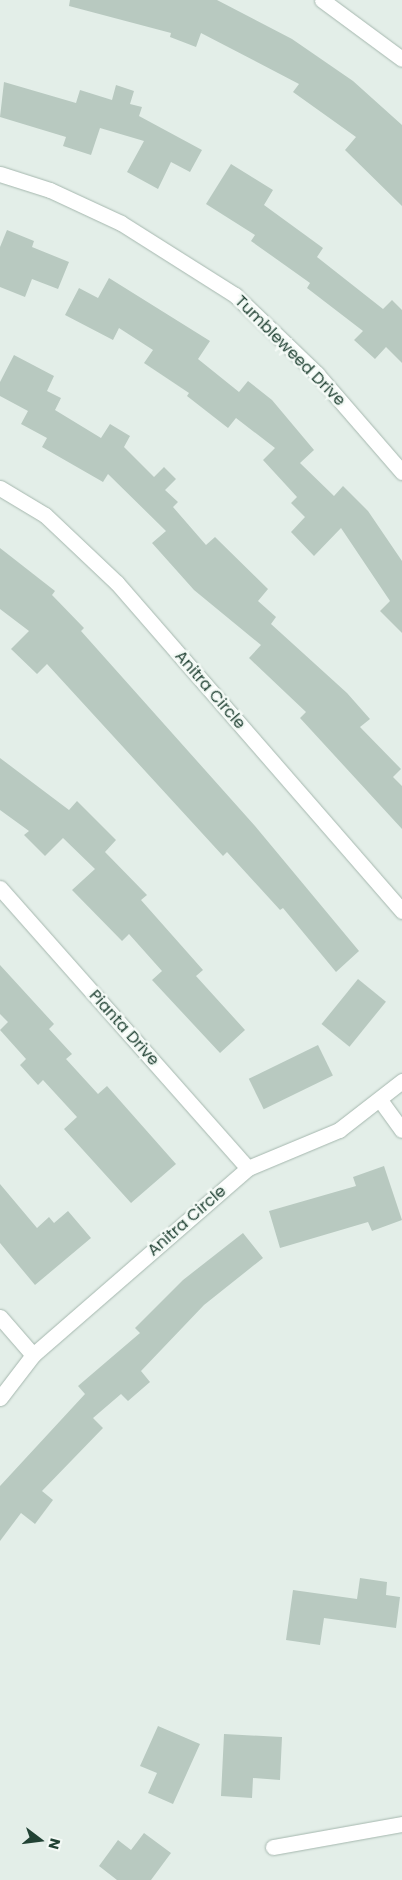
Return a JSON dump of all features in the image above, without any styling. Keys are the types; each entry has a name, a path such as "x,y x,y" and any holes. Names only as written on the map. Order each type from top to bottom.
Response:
{"street":[{"path":"322,0 402,59"},
{"name":"Tumbleweed Drive","path":"0,174 50,190 121,223 235,295 317,374 402,472"},
{"name":"Anitra Circle","path":"0,488 45,515 117,583 402,911"},
{"name":"Pianta Drive","path":"0,888 248,1168"},
{"name":"Anitra Circle","path":"0,1398 32,1355 248,1168 339,1130 402,1081"},
{"path":"380,1100 402,1130"},
{"path":"0,1317 32,1355"},
{"path":"273,1847 402,1824"}],"building":[{"path":"70,0 217,0 292,39 353,81 402,125 402,206 345,150 356,137 293,92 299,84 201,33 196,47 170,37 171,33 69,6"},
{"path":"4,82 76,103 80,90 112,100 116,85 134,91 130,104 142,107 139,116 202,150 190,172 171,162 158,189 127,172 144,141 100,128 91,155 63,146 66,137 0,117"},
{"path":"231,164 273,190 264,205 323,248 317,257 383,309 392,300 402,310 402,363 386,347 375,359 354,340 363,331 307,288 310,283 251,241 255,235 206,204"},
{"path":"7,230 34,241 32,247 69,262 58,289 32,279 25,297 0,287 0,247"},
{"path":"109,278 210,341 198,359 239,392 248,381 272,400 314,450 300,463 334,496 343,486 368,511 402,561 402,633 380,611 390,601 341,528 314,556 291,532 305,517 291,503 297,497 263,460 275,448 236,418 228,428 187,396 189,393 144,363 153,350 119,328 113,340 65,315 79,288 98,298"},
{"path":"14,355 54,376 47,391 61,398 55,410 101,438 110,424 130,436 124,447 154,477 164,467 176,479 165,490 178,502 173,507 206,545 215,537 268,589 258,601 276,617 271,624 347,693 370,719 360,727 401,769 393,777 402,786 402,829 300,718 306,712 249,658 261,645 194,590 152,543 166,531 108,474 103,482 42,447 47,438 21,424 28,411 0,396 0,382"},
{"path":"0,548 55,591 52,595 84,628 81,631 255,826 359,951 336,972 283,908 280,910 227,852 223,856 47,664 37,674 11,649 29,631 0,609"},
{"path":"0,758 69,810 77,801 116,840 105,852 147,895 141,900 203,970 196,976 245,1030 220,1053 152,980 162,971 129,934 122,941 72,890 95,869 63,838 45,856 24,835 29,831 0,810"},
{"path":"0,965 54,1024 49,1029 72,1054 66,1059 98,1094 107,1086 176,1164 131,1203 64,1129 77,1117 43,1080 38,1085 20,1065 26,1059 0,1030 8,1022 0,1014"},
{"path":"358,979 386,1002 349,1047 321,1024"},
{"path":"318,1045 333,1076 264,1109 249,1079"},
{"path":"384,1166 402,1220 372,1231 368,1222 280,1248 269,1211 356,1186 353,1177"},
{"path":"0,1184 37,1228 49,1217 54,1223 68,1211 91,1238 35,1285 0,1243"},
{"path":"243,1233 263,1258 204,1305 141,1371 150,1382 128,1401 121,1394 93,1418 103,1428 42,1491 53,1500 35,1524 21,1513 0,1541 0,1486 85,1394 78,1386 140,1333 135,1328 183,1280"},
{"path":"360,1578 387,1582 386,1595 400,1597 396,1628 324,1618 320,1645 286,1640 293,1590 357,1599"},
{"path":"158,1726 200,1744 173,1804 148,1793 157,1773 140,1766"},
{"path":"224,1734 282,1737 280,1780 253,1778 252,1798 221,1796"},
{"path":"144,1833 171,1853 151,1880 117,1880 99,1866 118,1840 131,1850"}]}
